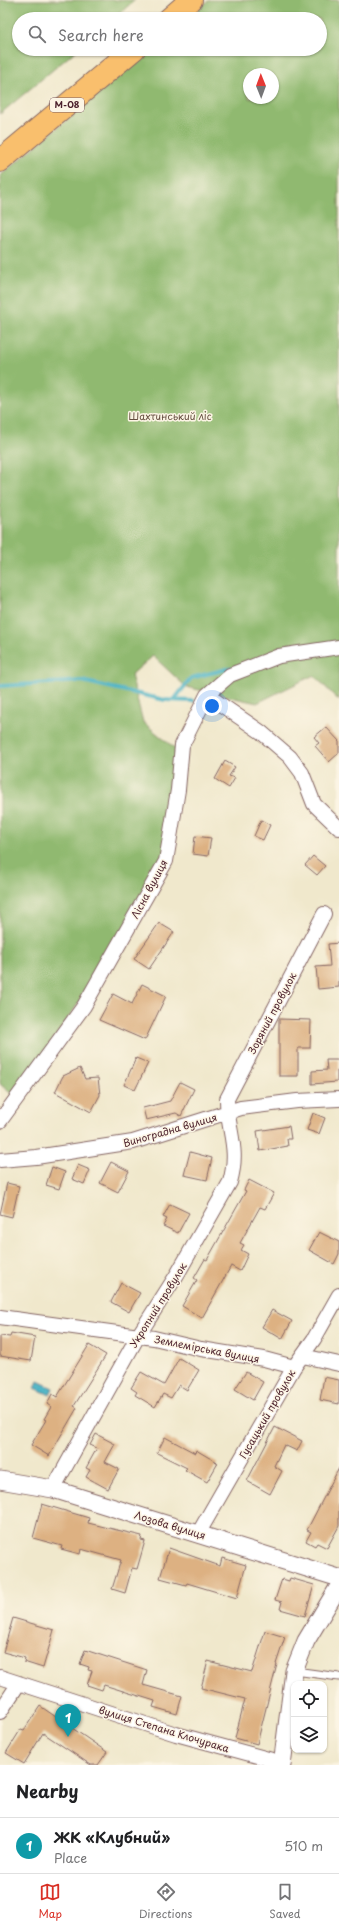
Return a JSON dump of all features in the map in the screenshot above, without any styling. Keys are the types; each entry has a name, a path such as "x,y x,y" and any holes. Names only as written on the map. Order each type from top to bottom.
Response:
{"highway":[{"path":"177,12 191,0"},
{"name":"М-08","path":"0,161 126,56"}],"street":[{"name":"Лісна вулиця","path":"0,1121 84,1006 166,861 178,790 182,745 207,695 230,675 279,656 339,648"},
{"path":"207,695 261,732 290,757 302,773 314,804 339,828"},
{"name":"Зоряний провулок","path":"227,1113 227,1099 324,914"},
{"name":"Виноградна вулиця","path":"0,1160 36,1157 133,1142 241,1108 290,1102 339,1099"},
{"name":"Укропний провулок","path":"53,1489 138,1336 178,1273 230,1182 234,1167 235,1152 232,1130 227,1113"},
{"name":"Гусацький провулок","path":"198,1534 298,1362 339,1295"},
{"name":"Землемірська вулиця","path":"0,1317 138,1336 201,1349 264,1359 339,1364"},
{"name":"Лозова вулиця","path":"0,1480 53,1489 339,1578"},
{"path":"282,1764 294,1671 306,1640 339,1586"},
{"name":"вулиця Степана Клочурака","path":"0,1677 176,1734 282,1764"},
{"path":"0,1712 19,1683"}],"lane":[{"path":"294,1671 339,1677"}],"green space":[{"path":"0,0 135,0 121,12 12,12 12,56 70,56 0,114"},
{"name":"Шахтинський ліс","path":"209,0 339,0 339,701 314,675 257,703 186,687 153,656 131,675 143,722 178,751 172,834 146,903 15,1097 0,1084 0,176 143,56 327,56 327,12 194,12"}],"water":[{"path":"38,1381 53,1388 50,1395 35,1388"}],"building":[{"path":"326,727 339,741 339,753 329,762 315,746 319,743 314,737"},
{"path":"225,761 235,767 229,776 235,778 229,788 215,779"},
{"path":"261,820 270,825 263,840 254,836"},
{"path":"195,836 211,838 208,856 193,854"},
{"path":"313,856 325,866 317,875 305,865"},
{"path":"159,923 174,932 149,969 134,959"},
{"path":"339,943 339,987 318,989 316,967 330,966 328,944"},
{"path":"142,984 166,996 145,1040 99,1020 113,994 132,1004"},
{"path":"279,1019 311,1020 310,1048 298,1048 298,1076 279,1076"},
{"path":"136,1058 148,1063 135,1090 124,1085"},
{"path":"326,1060 339,1060 337,1082 312,1084 312,1071 327,1070"},
{"path":"80,1068 85,1079 98,1078 100,1095 91,1112 55,1092 63,1076"},
{"path":"180,1082 194,1089 181,1116 176,1113 146,1120 143,1108 170,1101"},
{"path":"313,1113 325,1118 319,1134 307,1130"},
{"path":"289,1126 291,1139 287,1139 288,1146 260,1151 257,1131"},
{"path":"190,1152 212,1158 207,1180 184,1175"},
{"path":"111,1162 129,1171 118,1192 100,1183"},
{"path":"78,1165 90,1170 84,1184 72,1179"},
{"path":"52,1167 65,1172 59,1189 46,1185"},
{"path":"249,1180 274,1193 265,1209 260,1207 240,1243 244,1245 241,1250 248,1254 240,1271 231,1266 202,1318 182,1306 197,1280 194,1278 205,1259 207,1260 246,1191 244,1190"},
{"path":"7,1183 19,1186 12,1217 0,1214"},
{"path":"170,1204 189,1213 178,1233 163,1226 167,1219 163,1217"},
{"path":"319,1232 339,1242 339,1254 334,1264 309,1250"},
{"path":"121,1283 140,1293 129,1312 111,1302"},
{"path":"272,1310 292,1321 282,1339 262,1327"},
{"path":"11,1333 35,1337 31,1361 0,1356 0,1336 10,1337"},
{"path":"89,1345 106,1355 74,1406 77,1408 49,1456 31,1445 46,1420 44,1419 51,1407 47,1404 52,1394 57,1397"},
{"path":"179,1358 199,1370 187,1390 179,1385 171,1398 163,1394 155,1407 135,1395 137,1392 131,1388 141,1372 164,1385"},
{"path":"246,1372 263,1382 253,1400 235,1389"},
{"path":"324,1377 339,1380 339,1404 320,1400"},
{"path":"275,1427 302,1441 297,1451 284,1445 274,1466 282,1471 270,1494 247,1481"},
{"path":"96,1434 115,1444 105,1462 119,1469 108,1489 86,1477 90,1470 86,1468 97,1448 90,1445"},
{"path":"165,1437 195,1453 196,1450 218,1463 207,1482 185,1470 187,1468 157,1453"},
{"path":"339,1468 339,1526 327,1548 317,1543 315,1546 306,1541 311,1532 307,1530"},
{"path":"42,1504 89,1518 88,1523 142,1536 141,1540 145,1541 137,1569 132,1568 125,1593 112,1589 121,1560 81,1549 80,1554 61,1549 62,1546 33,1538"},
{"path":"169,1548 220,1566 222,1558 246,1565 237,1598 187,1583 186,1585 160,1578"},
{"path":"290,1578 314,1585 305,1616 280,1609 282,1602 275,1600 282,1579 289,1581"},
{"path":"13,1618 54,1630 43,1668 24,1662 25,1658 3,1652"},
{"path":"265,1631 285,1637 276,1664 257,1744 235,1738 245,1699 201,1688 208,1661 252,1672"},
{"path":"85,1650 147,1670 143,1685 182,1696 177,1714 153,1707 155,1701 104,1685 102,1690 87,1685 92,1671 88,1670 89,1667 80,1664"},
{"path":"40,1706 107,1752 98,1765 91,1765 43,1733 24,1764 6,1753 21,1729 24,1730"}],"waterway":[{"path":"174,700 191,678 231,668"},
{"path":"0,686 82,681 165,700 193,701"}],"place":[{"name":"ЖК «Клубний»","path":"68,1737"}]}
